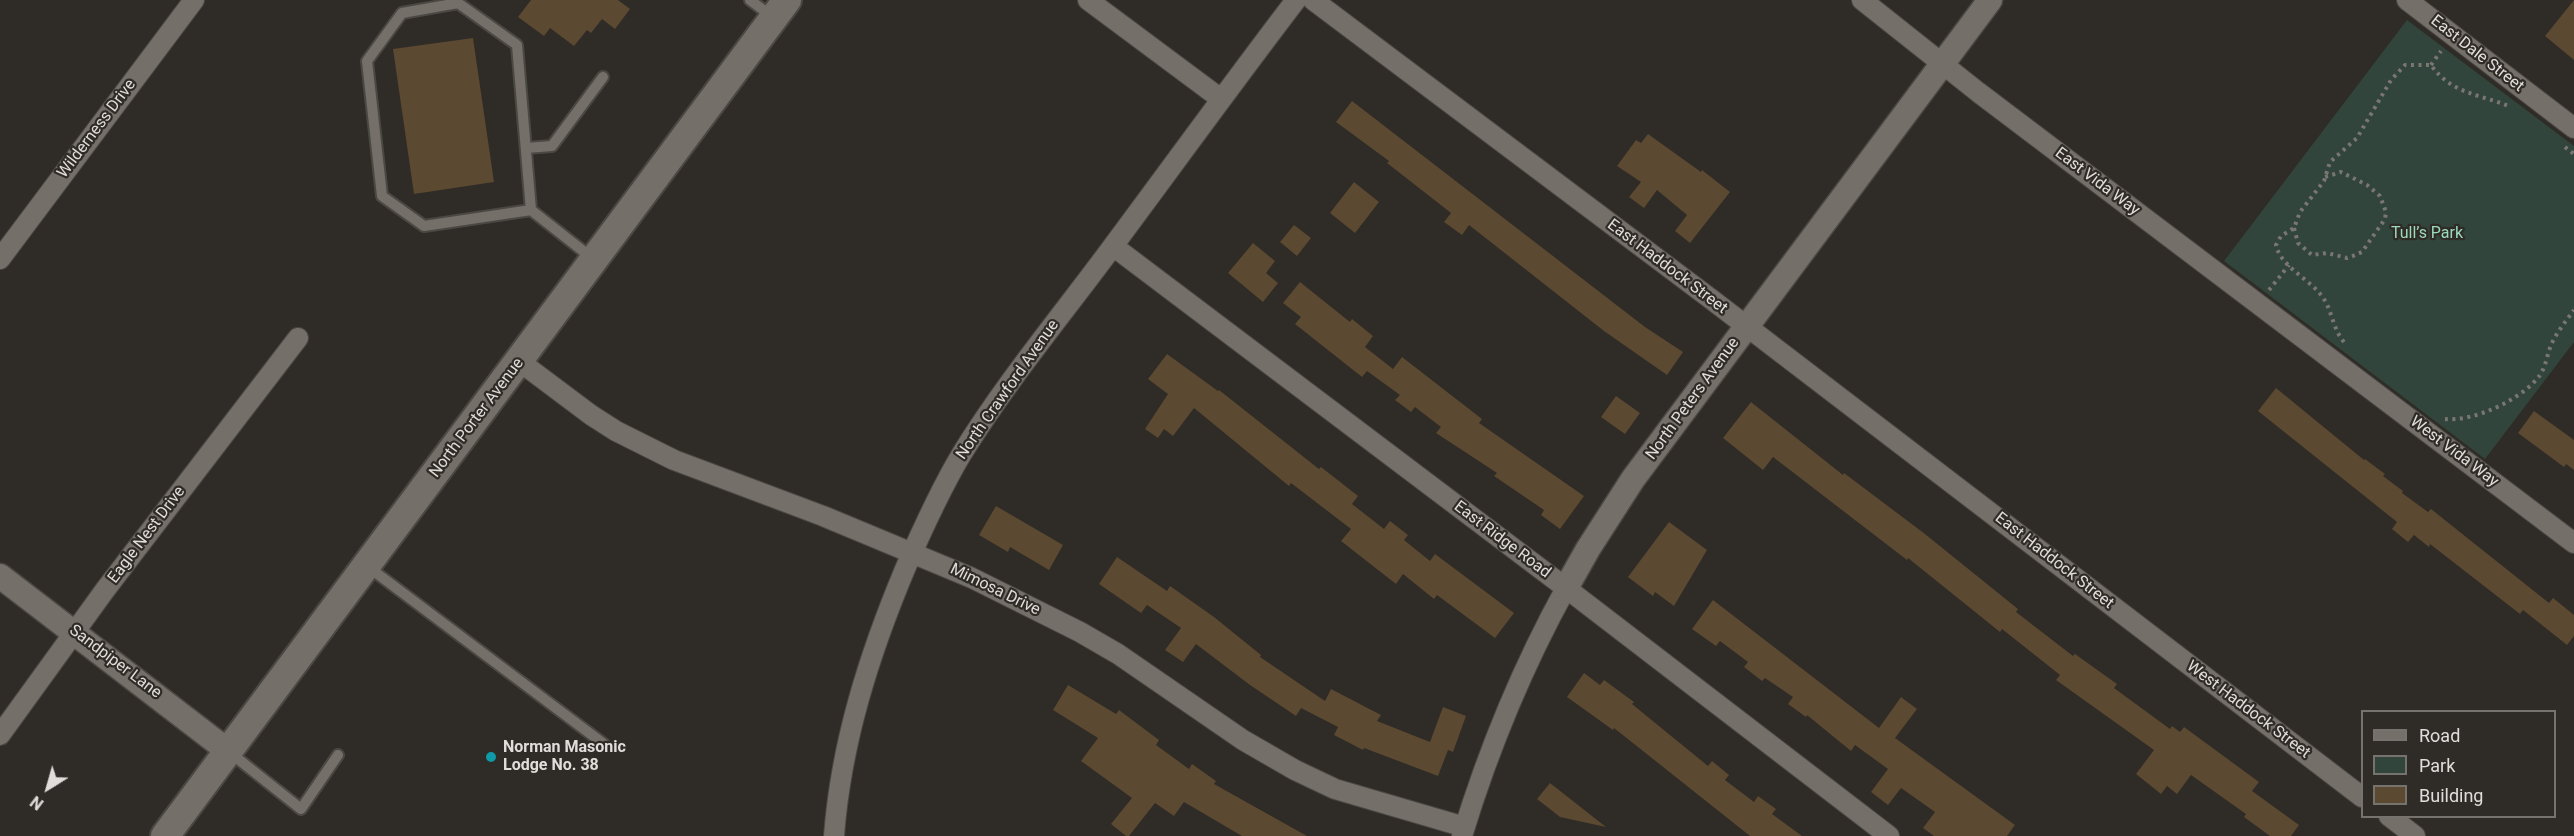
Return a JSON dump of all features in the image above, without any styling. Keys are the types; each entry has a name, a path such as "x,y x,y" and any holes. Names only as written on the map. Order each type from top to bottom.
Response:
{"main road":[{"name":"North Porter Avenue","path":"165,836 781,9"}],"street":[{"name":"Wilderness Drive","path":"0,259 194,0"},
{"path":"1088,0 1221,99"},
{"name":"North Crawford Avenue","path":"834,836 838,792 858,699 878,637 929,516 962,455 1039,344 1296,0"},
{"name":"East Haddock Street","path":"1313,0 1746,326 2134,623"},
{"name":"East Vida Way","path":"1862,0 2334,360"},
{"name":"North Peters Avenue","path":"1464,832 1500,729 1550,617 1634,479 1990,0"},
{"name":"East Dale Street","path":"2407,0 2574,128"},
{"name":"East Ridge Road","path":"1113,246 1566,588 1889,836"},
{"name":"Eagle Nest Drive","path":"0,735 126,562 298,338"},
{"name":"West Vida Way","path":"2334,360 2574,543"},
{"name":"Mimosa Drive","path":"519,361 591,416 674,460 823,516 972,578 1099,643 1162,683 1243,740 1295,770 1335,789 1464,832"},
{"name":"Sandpiper Lane","path":"0,576 76,632 228,751"},
{"name":"West Haddock Street","path":"2134,623 2361,795"},
{"path":"2392,818 2415,836"}],"lane":[{"path":"750,0 781,9"},
{"path":"531,210 517,45 458,3 402,13 367,62 382,196 424,226 531,210 595,260"},
{"path":"526,147 552,146 603,77"},
{"path":"367,565 604,744"},
{"path":"228,751 301,808 338,755"}],"path":[{"path":"2325,177 2340,172 2367,185 2380,196 2386,212 2385,219 2362,252 2347,258 2327,254 2312,255 2298,243 2294,228 2300,212 2325,177 2330,162 2357,138 2391,80 2405,64 2431,65 2434,71 2465,93 2515,108"},
{"path":"2561,144 2574,154"},
{"path":"2294,228 2281,236 2276,245 2278,252 2320,294 2338,334 2349,347"},
{"path":"2259,304 2289,265"},
{"path":"2436,414 2447,420 2465,417 2496,408 2523,392 2541,373 2556,336 2574,310"}],"green space":[{"name":"Tull’s Park","path":"2407,20 2574,146 2574,342 2485,459 2224,261"}],"building":[{"path":"531,0 618,0 630,9 615,29 602,19 591,33 587,30 574,46 550,28 544,36 518,17"},
{"path":"2574,0 2574,60 2545,36"},
{"path":"473,38 494,182 414,194 393,49"},
{"path":"1352,101 1645,327 1683,352 1667,375 1604,331 1469,225 1462,235 1444,222 1451,213 1387,163 1389,161 1336,122"},
{"path":"1648,134 1730,192 1690,243 1675,231 1687,215 1657,190 1644,208 1629,197 1641,182 1617,166 1636,140 1641,143"},
{"path":"1354,182 1379,202 1355,233 1330,213"},
{"path":"1294,225 1311,238 1297,256 1280,242"},
{"path":"1253,243 1275,261 1266,273 1278,283 1263,302 1228,273"},
{"path":"1300,282 1350,322 1352,319 1373,336 1365,347 1393,369 1402,357 1482,419 1479,423 1584,496 1560,529 1541,515 1544,510 1494,476 1497,473 1436,433 1441,427 1415,407 1411,412 1395,400 1400,395 1367,371 1362,377 1295,324 1301,317 1283,303"},
{"path":"1167,354 1219,390 1319,469 1321,467 1358,496 1352,504 1384,529 1390,521 1408,535 1404,540 1430,561 1435,554 1514,613 1495,638 1437,595 1434,599 1403,574 1396,584 1341,541 1351,529 1291,483 1289,486 1194,408 1173,436 1164,429 1158,438 1145,429 1168,394 1148,379"},
{"path":"2276,388 2364,460 2385,474 2383,476 2403,491 2402,493 2428,512 2431,509 2549,603 2553,598 2574,615 2574,636 2567,645 2523,610 2520,614 2430,544 2429,547 2414,535 2408,542 2392,529 2397,522 2258,411"},
{"path":"1616,396 1640,413 1625,434 1601,417"},
{"path":"1751,402 1843,475 1844,473 1925,534 2018,609 2016,612 2073,656 2075,654 2117,684 2114,688 2170,729 2172,726 2180,732 2184,727 2259,782 2252,791 2299,825 2291,836 2270,836 2244,817 2246,814 2191,775 2177,794 2167,786 2161,794 2136,774 2154,750 2056,680 2060,675 2002,629 2000,632 1908,558 1907,560 1773,457 1763,470 1723,438"},
{"path":"2534,411 2574,440 2574,470 2566,464 2564,467 2518,433"},
{"path":"996,506 1063,545 1049,570 1010,547 1008,552 979,535"},
{"path":"1669,522 1707,550 1674,606 1655,592 1653,596 1628,577"},
{"path":"1117,557 1167,591 1170,586 1214,617 1261,655 1260,657 1325,701 1331,689 1381,715 1377,721 1430,742 1443,707 1466,716 1453,752 1448,750 1438,776 1364,748 1363,750 1334,735 1338,727 1301,708 1296,716 1196,644 1183,662 1165,650 1181,628 1147,605 1141,613 1099,584"},
{"path":"1713,600 1879,728 1901,697 1917,709 1895,738 2015,825 2007,836 1934,836 1923,828 1935,812 1901,788 1888,805 1871,792 1888,769 1855,745 1851,751 1807,715 1806,717 1788,704 1793,697 1765,678 1762,681 1744,667 1748,662 1720,641 1716,646 1692,629"},
{"path":"1584,673 1600,685 1604,680 1634,702 1632,704 1708,766 1712,761 1729,775 1725,780 1754,802 1758,796 1776,809 1772,814 1802,836 1750,836 1614,728 1613,730 1567,697"},
{"path":"1068,685 1116,714 1119,710 1159,740 1156,745 1189,769 1192,764 1216,781 1214,784 1307,836 1242,836 1184,802 1174,816 1155,803 1129,836 1126,836 1111,824 1132,798 1081,761 1098,738 1053,710"},
{"path":"1550,783 1606,827 1560,817 1537,799"}],"place":[{"name":"Norman Masonic Lodge No. 38","path":"491,757"}]}
